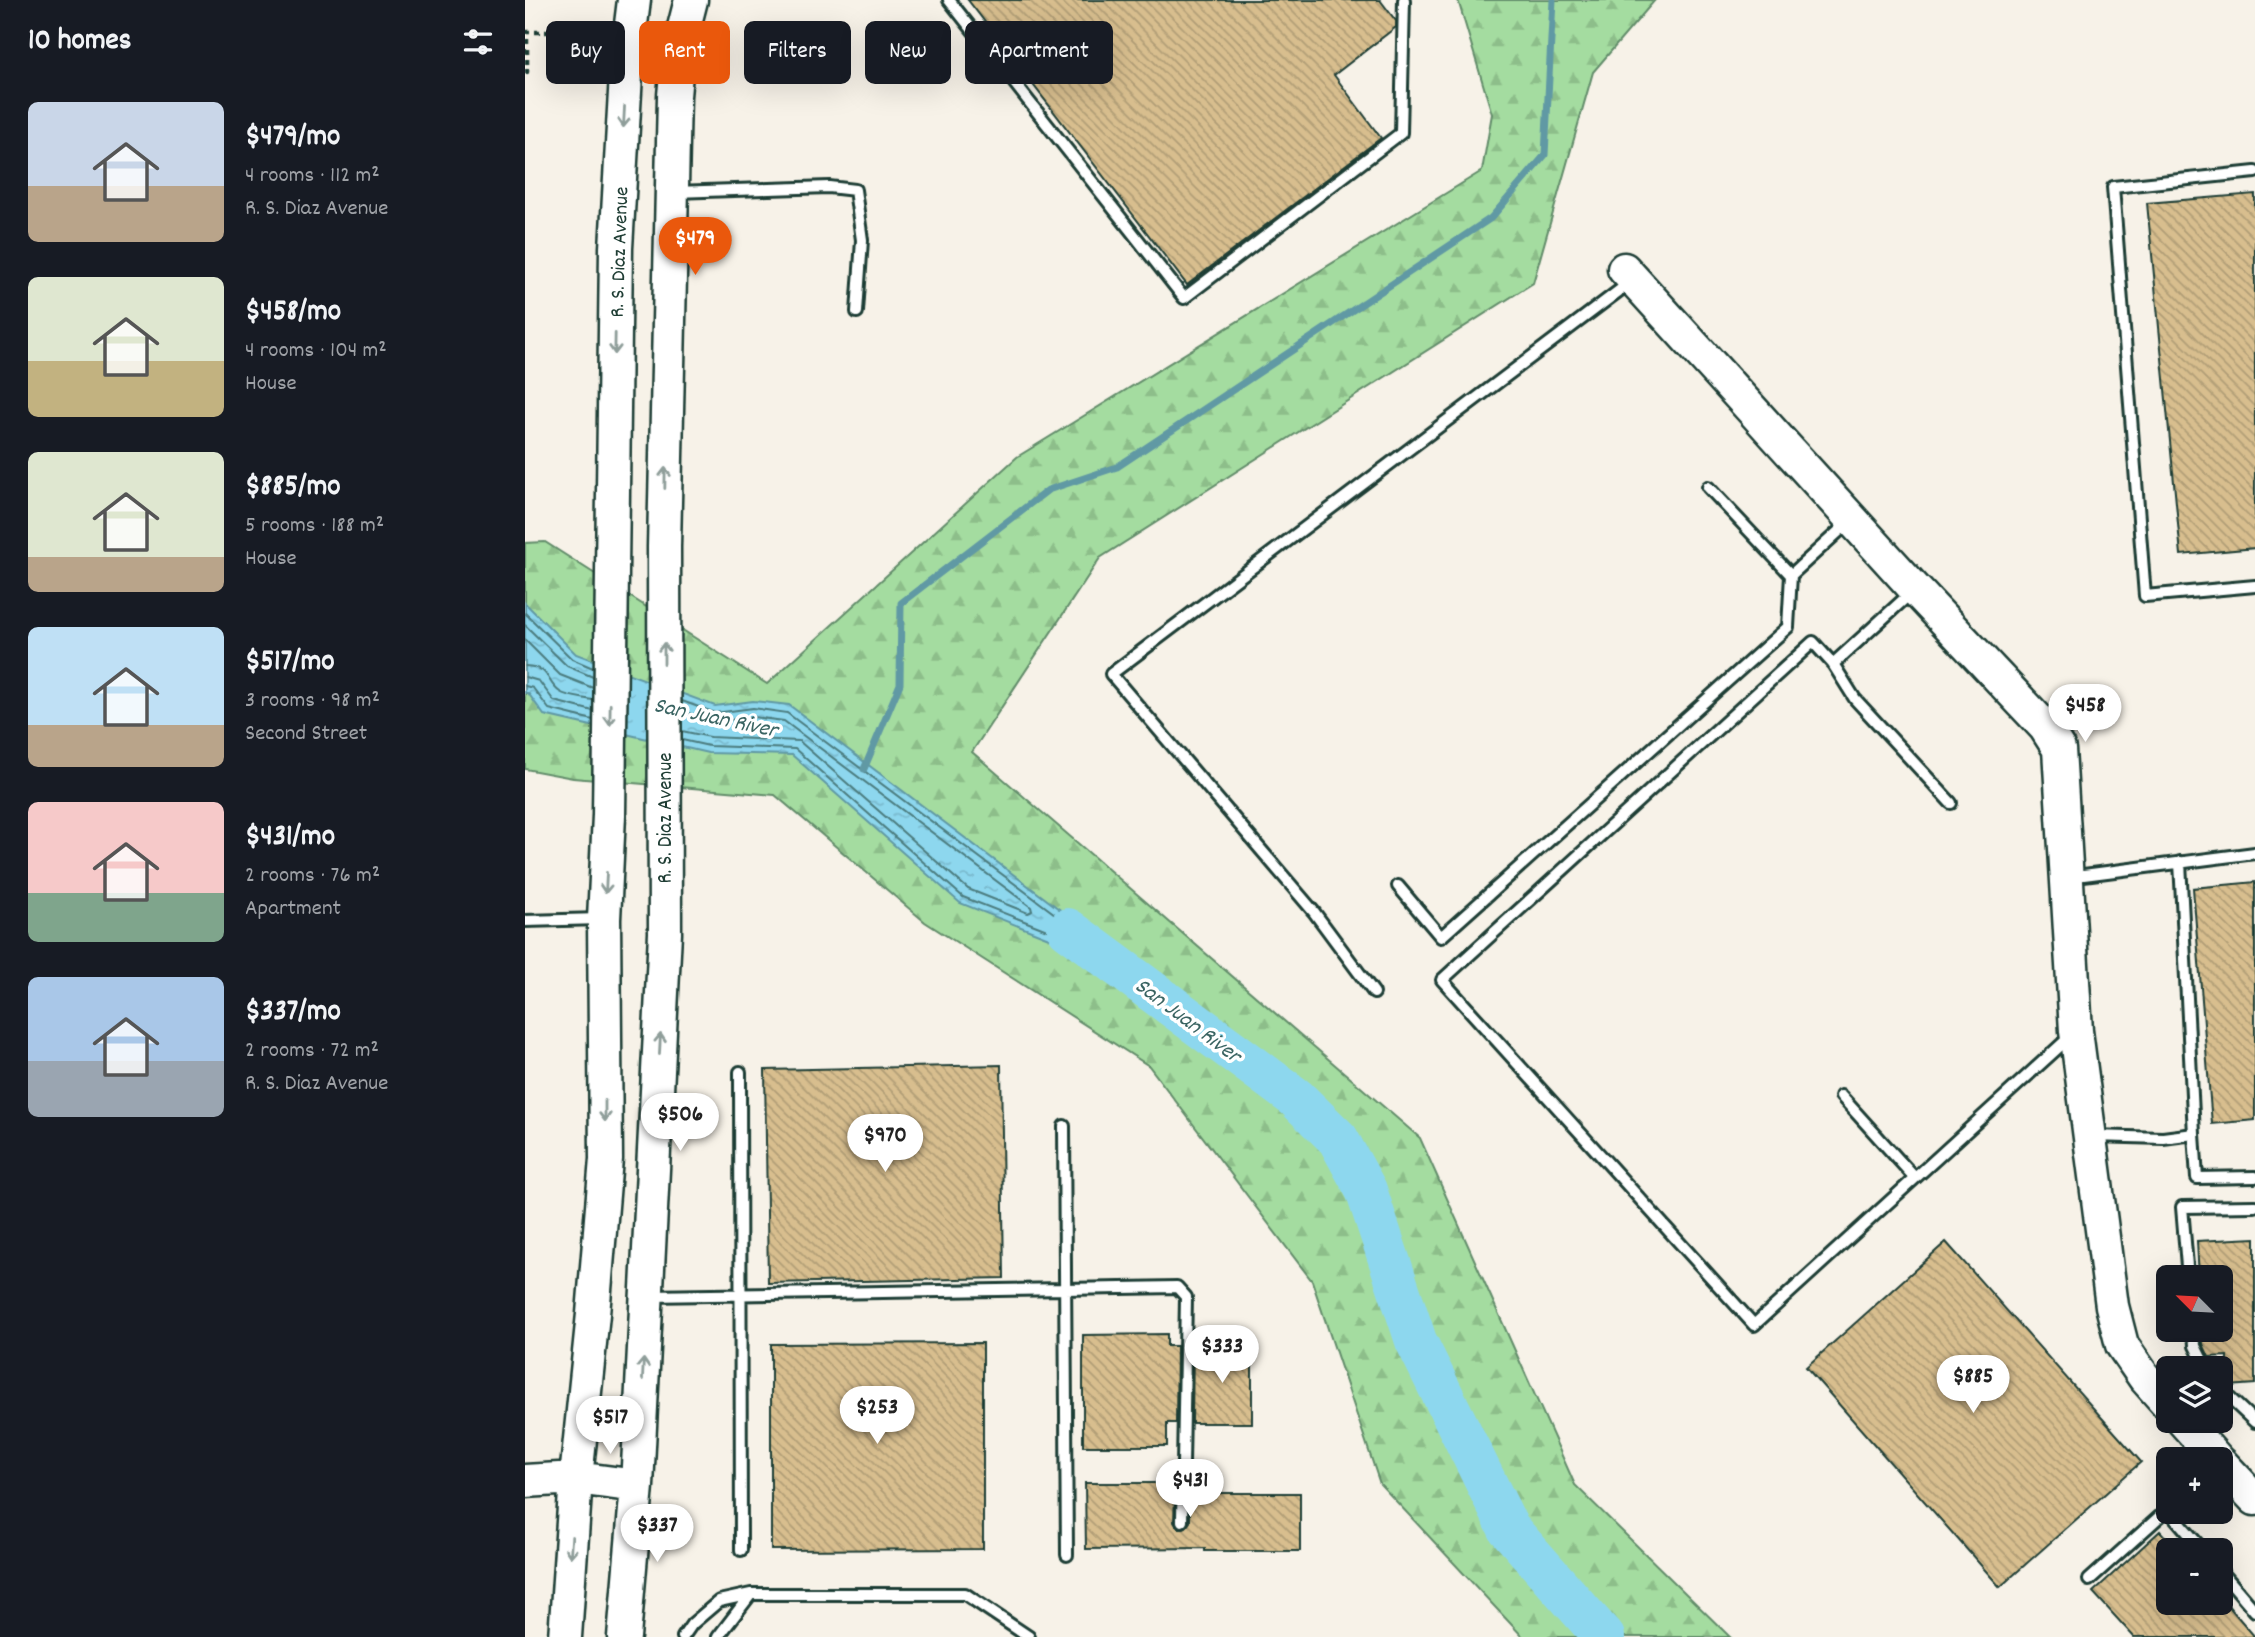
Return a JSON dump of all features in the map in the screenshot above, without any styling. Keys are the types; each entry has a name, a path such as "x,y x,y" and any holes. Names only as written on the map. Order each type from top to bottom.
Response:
{"street":[{"name":"R. S. Diaz Avenue","path":"565,1637 576,1478 593,1321 606,1158 604,919 609,815 616,247 627,57 634,0"},
{"name":"R. S. Diaz Avenue","path":"624,1637 637,1486 665,933 664,547 674,96 678,51 691,0"},
{"path":"616,247 669,251"},
{"path":"1629,274 1915,589 2045,727 2059,749 2076,1031 2112,1306 2122,1345 2156,1390"},
{"path":"2194,1433 2206,1447"},
{"path":"2233,1476 2255,1499"},
{"path":"525,1481 576,1478 637,1486"}],"lane":[{"path":"949,0 1184,298 1401,133 1404,0"},
{"path":"2255,173 2113,187 2145,596 2255,586"},
{"path":"671,192 829,187 855,190 862,240 857,312"},
{"path":"1374,993 1314,912 1111,674 1629,274"},
{"path":"1707,487 1791,575"},
{"path":"1398,886 1441,937 1788,627 1791,575 1851,519"},
{"path":"1833,664 1915,589"},
{"path":"1951,803 1855,699 1833,664 1813,642 1442,980 1754,1325 2076,1031"},
{"path":"2065,877 2255,853"},
{"path":"2180,862 2197,1178 2255,1177"},
{"path":"525,921 604,919"},
{"path":"740,1072 741,1550"},
{"path":"1841,1096 1915,1178"},
{"path":"1064,1126 1067,1555"},
{"path":"2090,1136 2163,1138 2194,1134"},
{"path":"2188,1265 2182,1207 2255,1206"},
{"path":"647,1296 1177,1287 1185,1297 1182,1521"},
{"path":"2233,1401 2255,1422"},
{"path":"2089,1580 2156,1521"},
{"path":"2181,1524 2193,1538"},
{"path":"2233,1585 2255,1611"},
{"path":"683,1637 692,1624 719,1601 751,1594 965,1594 1029,1637"},
{"path":"718,1637 751,1594"}],"path":[{"path":"525,72 527,32 574,32 573,57 627,57"}],"green space":[{"path":"1458,0 1655,0 1593,72 1533,283 1100,558 972,752 1420,1138 1575,1485 1730,1637 1523,1637 1380,1484 1312,1281 1149,1066 925,922 775,795 573,778 525,769 525,543 545,542 767,684 1017,457 1482,171 1492,114"}],"water":[{"path":"525,603 576,654 715,706 753,701 789,705 1075,921 1115,964 960,903 792,755 708,753 544,715 528,693 525,693"}],"building":[{"path":"968,0 1380,0 1396,21 1396,27 1334,75 1381,138 1187,285 1033,84 1113,84 1113,21 984,21"},
{"path":"2255,194 2255,548 2181,555 2147,203"},
{"path":"2255,882 2255,1120 2212,1124 2193,888"},
{"path":"1001,1065 1004,1278 768,1283 765,1070"},
{"path":"2255,1238 2255,1384 2233,1386 2233,1356 2209,1356 2203,1344 2233,1342 2233,1265 2198,1265 2197,1241"},
{"path":"1946,1242 2141,1462 2000,1587 1806,1367"},
{"path":"1167,1334 1167,1346 1177,1346 1176,1423 1167,1423 1167,1446 1083,1446 1083,1335"},
{"path":"983,1343 983,1549 771,1550 771,1344"},
{"path":"1193,1346 1252,1346 1252,1423 1192,1423"},
{"path":"1085,1483 1172,1483 1172,1493 1175,1493 1174,1522 1181,1529 1190,1522 1190,1493 1300,1493 1300,1551 1205,1551 1205,1548 1086,1549"},
{"path":"2160,1531 2166,1538 2156,1538 2156,1615 2233,1615 2233,1611 2255,1637 2134,1637 2093,1592"}],"waterway":[{"path":"864,769 900,684 901,603 1048,490 1117,467 1491,218 1545,155 1553,0"},
{"name":"San Juan River","path":"1068,929 1296,1098 1338,1139 1366,1190 1416,1341 1509,1529 1604,1637"}]}
